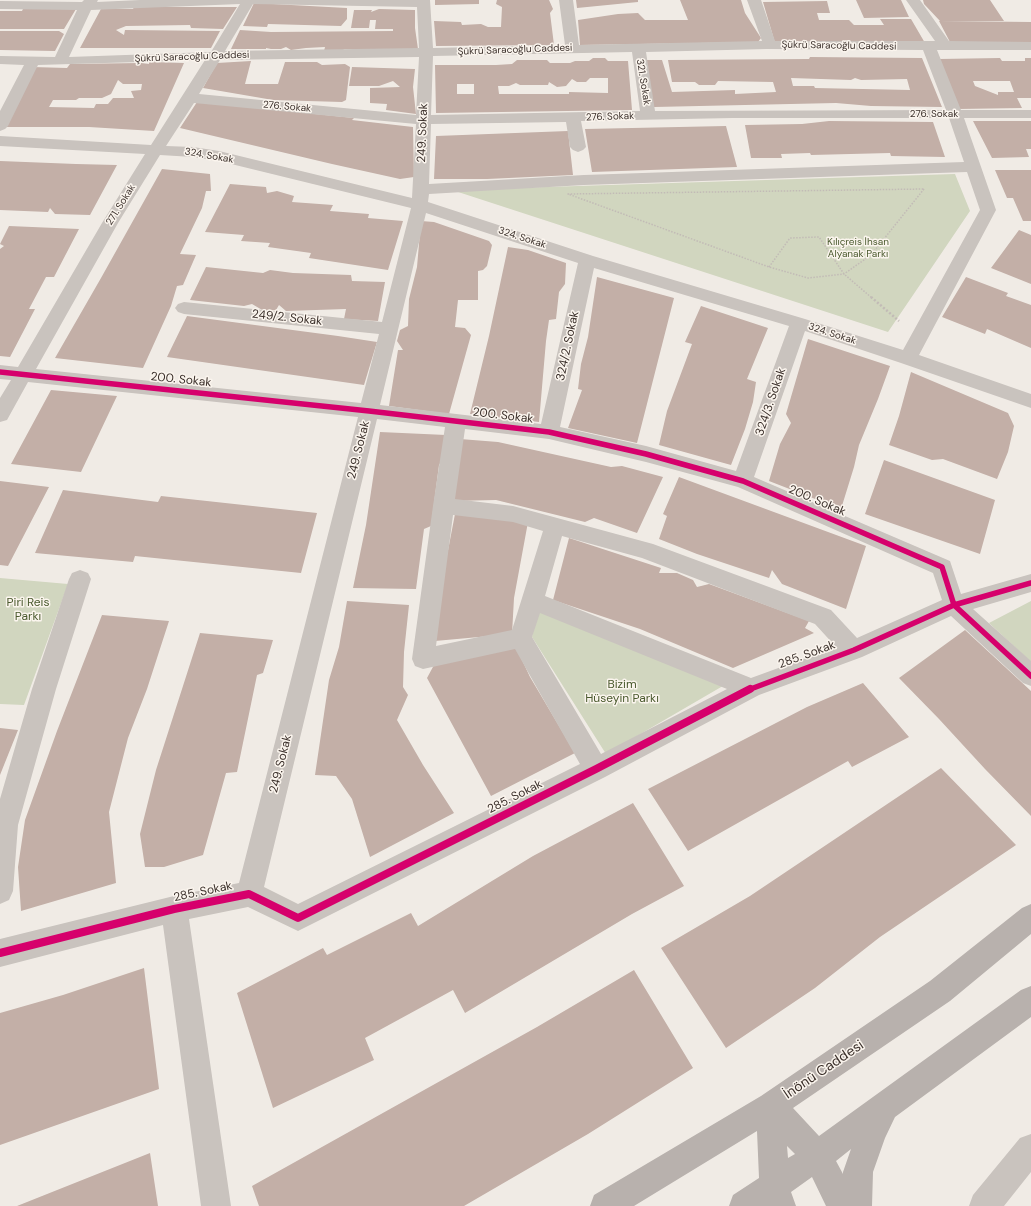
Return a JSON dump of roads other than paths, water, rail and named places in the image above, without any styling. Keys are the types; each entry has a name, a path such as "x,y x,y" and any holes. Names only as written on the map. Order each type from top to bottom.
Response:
{"main road":[{"name":"İnönü Caddesi","path":"605,1206 771,1106 940,991 1031,917"},
{"path":"744,1206 778,1196 817,1156 1031,1000"},
{"path":"857,1206 858,1172 872,1132 886,1105"},
{"path":"771,1106 817,1156 839,1197 841,1206"},
{"path":"771,1106 778,1196"}],"street":[{"path":"0,5 249,0 423,1"},
{"name":"271. Sokak","path":"0,414 110,223 156,148 190,98 249,0"},
{"path":"566,0 572,48"},
{"path":"754,0 770,45"},
{"path":"913,0 945,46"},
{"name":"249. Sokak","path":"249,894 369,411 420,197 426,53 423,1"},
{"path":"60,61 89,3"},
{"name":"Şükrü Saracoğlu Caddesi","path":"0,60 33,62 215,55 426,53 572,48 770,45 929,47 1031,46"},
{"path":"908,358 920,333 988,210 955,114 929,47"},
{"name":"321. Sokak","path":"638,48 648,115"},
{"path":"0,126 33,62"},
{"name":"276. Sokak","path":"190,98 424,120 733,114 1031,114"},
{"path":"573,118 584,180"},
{"name":"324. Sokak","path":"0,141 156,148 193,152 420,197 587,260 799,323 908,358 1031,401"},
{"path":"420,197 584,180 972,167"},
{"name":"324/2. Sokak","path":"549,432 587,260"},
{"name":"249/2. Sokak","path":"184,308 389,329"},
{"name":"324/3. Sokak","path":"743,481 799,323"},
{"name":"200. Sokak","path":"0,372 369,411 549,432 646,454 743,481 942,567 954,606"},
{"path":"456,421 423,659 521,638"},
{"path":"444,506 513,514 645,550 823,617 854,650"},
{"path":"556,526 521,638 596,769"},
{"path":"0,891 5,825 44,689 80,579"},
{"name":"285. Sokak","path":"0,953 174,909 249,894 298,918 596,769 751,688 854,650 954,606 1031,583"},
{"path":"533,601 751,688"},
{"path":"954,606 1031,676"},
{"path":"174,909 216,1206"},
{"path":"984,1206 1031,1149"}],"park label":[{"name":"Kılıçreis İhsan Alyanak Parkı","path":"858,248"},
{"name":"Piri Reis Parkı","path":"28,610"},
{"name":"Bizim Hüseyin Parkı","path":"622,692"}]}
